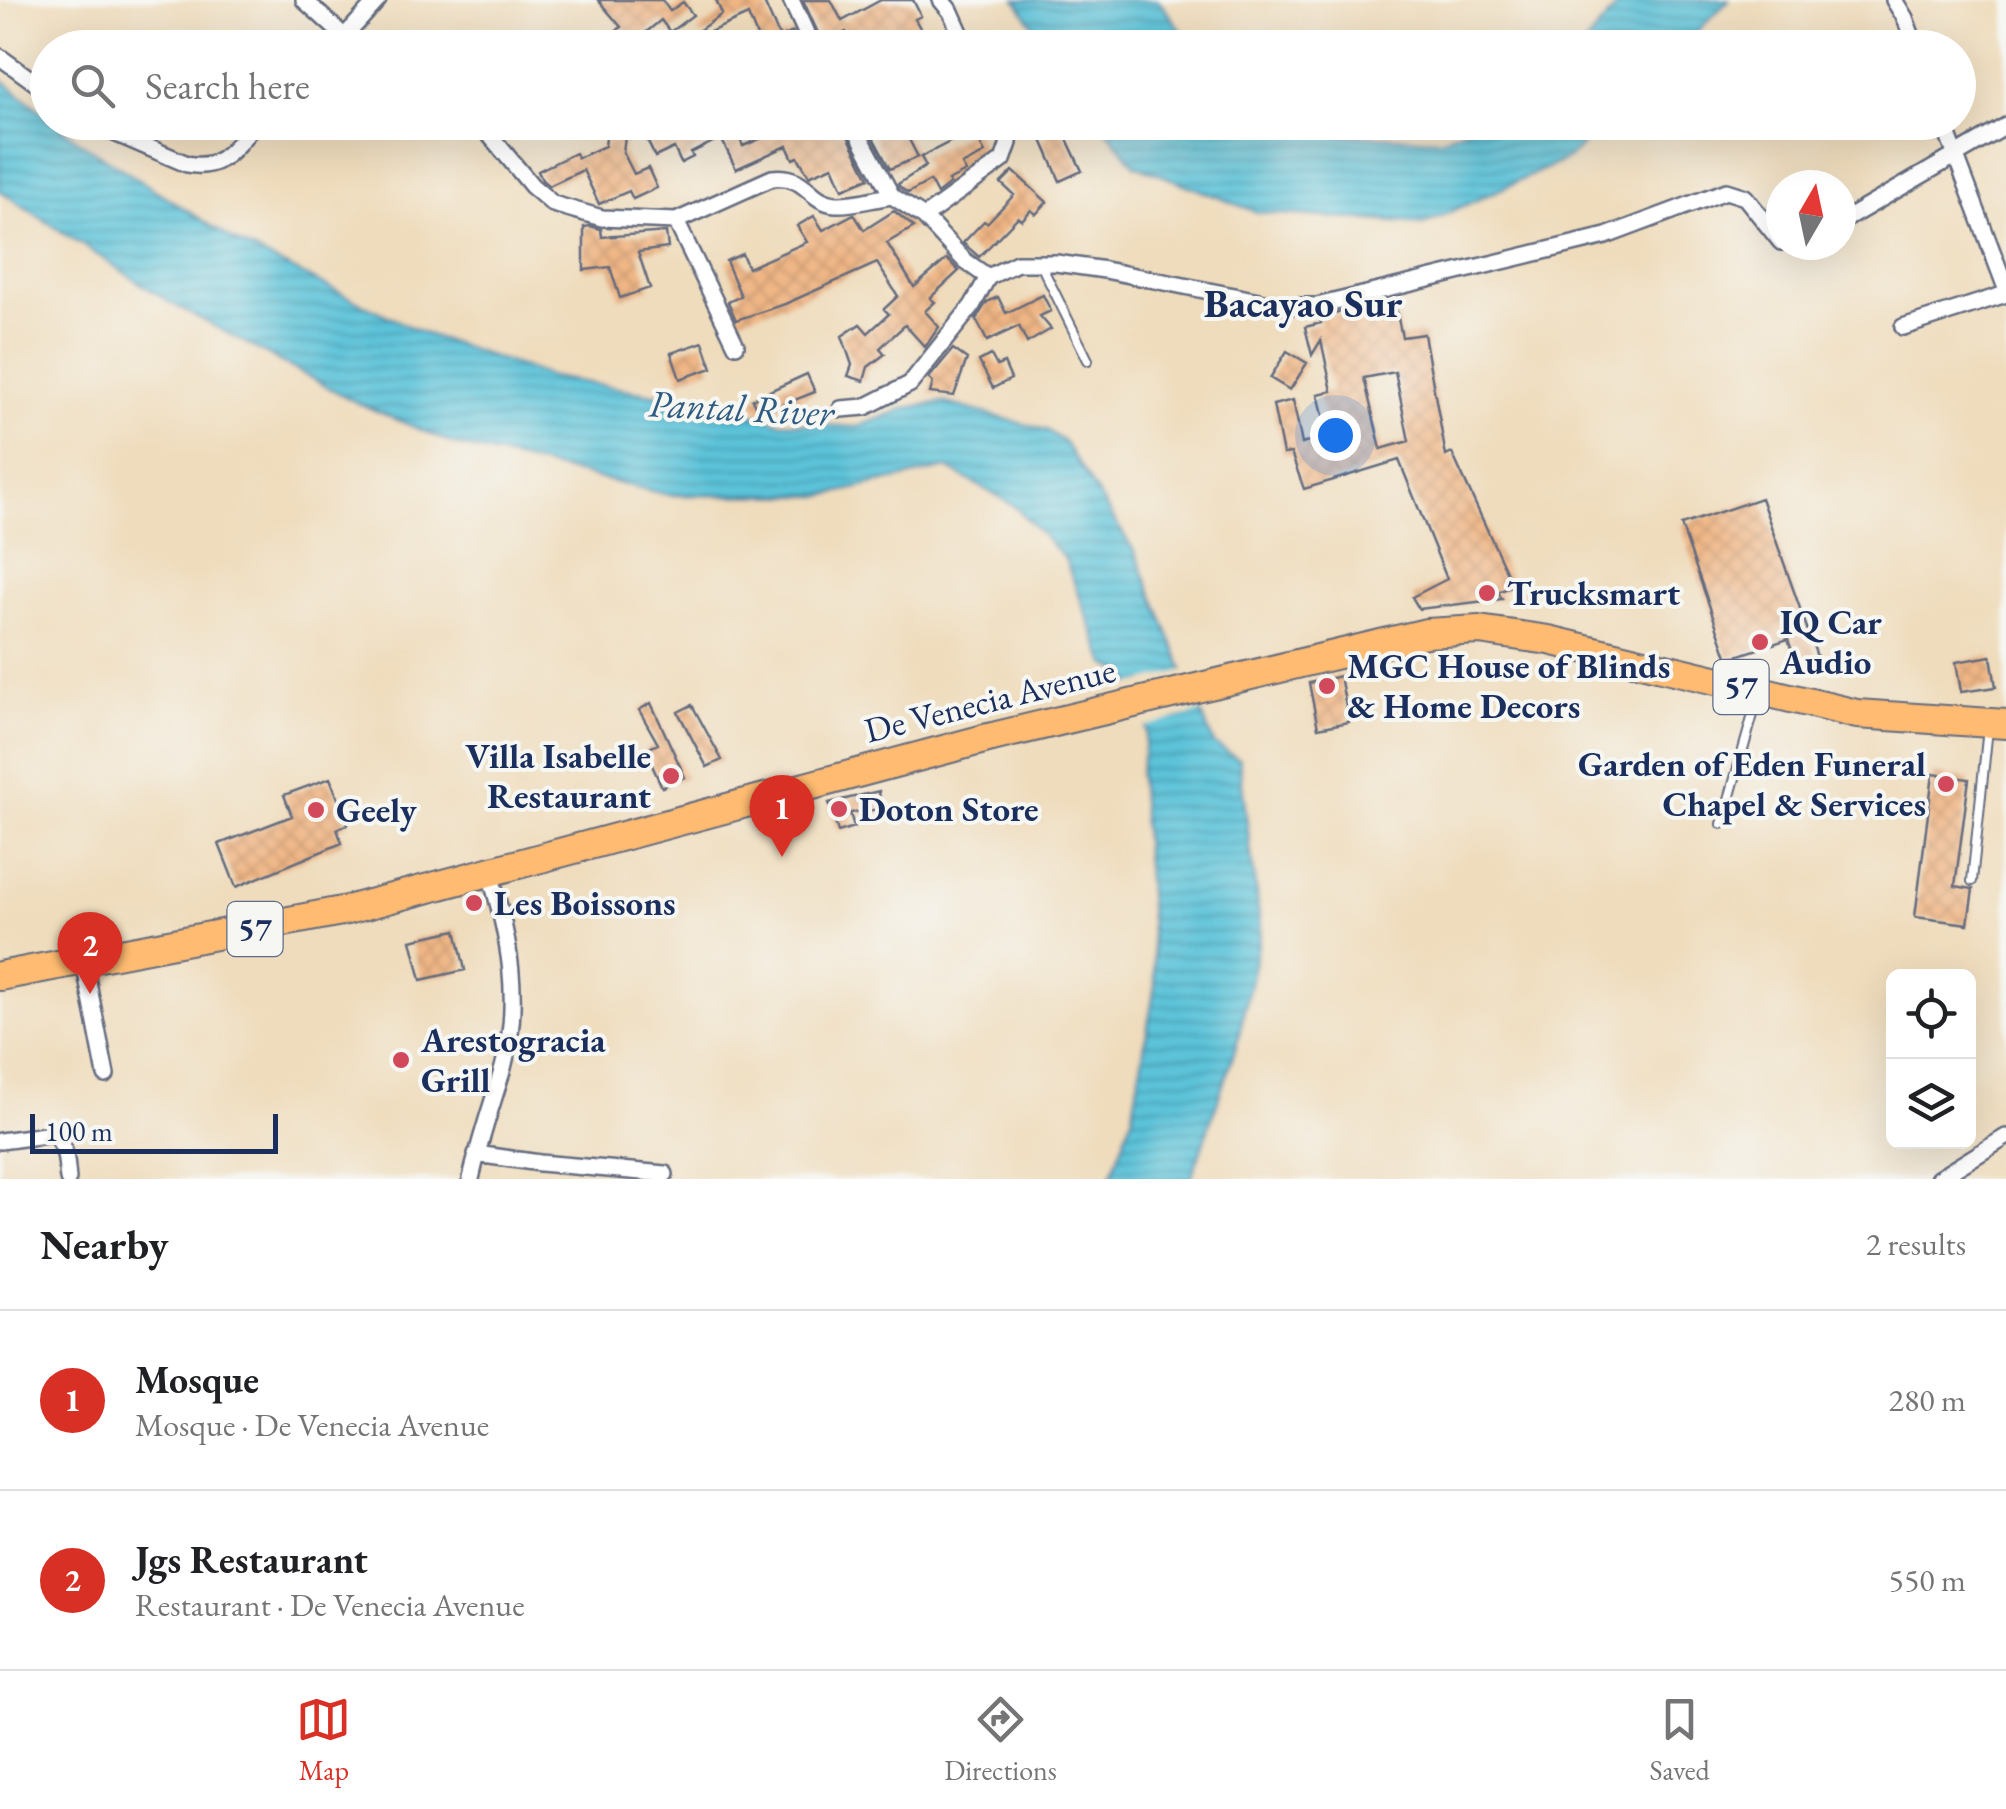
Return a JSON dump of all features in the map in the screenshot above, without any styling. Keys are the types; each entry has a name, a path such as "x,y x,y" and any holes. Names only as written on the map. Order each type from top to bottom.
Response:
{"highway":[{"name":"De Venecia Avenue","path":"0,976 347,910 988,738 1426,633 1479,630 1549,640 1858,714 1997,724"}],"street":[{"path":"304,0 330,30"},
{"path":"351,30 378,0"},
{"path":"791,0 805,30"},
{"path":"941,0 957,30"},
{"path":"1894,0 1910,30"},
{"path":"0,56 30,78"},
{"path":"1856,213 2006,126"},
{"path":"131,140 202,167 210,167 224,158 240,140"},
{"path":"494,140 532,186 553,204 602,218 676,221 772,178 785,176 796,179 824,201 838,204 892,196"},
{"path":"862,140 892,196 924,218 965,261 988,277"},
{"path":"924,218 1003,160 1007,140"},
{"path":"1903,326 2006,291 1950,140"},
{"path":"841,409 864,406 910,384 972,306 988,277 1018,263 1104,270 1283,306 1317,306 1606,236 1726,191 1745,196 1766,223"},
{"path":"676,221 736,345"},
{"path":"471,1179 504,1066 514,989 506,924 489,870"},
{"path":"84,962 106,1075"},
{"path":"0,1141 53,1134 64,1149 68,1179"},
{"path":"1938,1179 2006,1136"},
{"path":"476,1154 665,1174"}],"lane":[{"path":"1040,262 1088,360"},
{"path":"1722,824 1759,692"},
{"path":"1972,882 1997,724"}],"water":[{"path":"1016,0 1158,0 1181,30 1036,30"},
{"path":"1623,0 1729,0 1698,30 1597,30"},
{"path":"0,78 30,102 30,140 77,140 238,243 423,333 551,377 715,404 779,422 857,427 906,408 943,402 1046,430 1064,442 1135,552 1214,744 1239,759 1261,932 1237,1044 1191,1179 1110,1179 1132,1118 1155,985 1139,775 1147,731 1128,675 1106,664 1065,559 1013,505 947,468 822,496 669,495 456,445 356,402 169,302 0,191"},
{"path":"1115,140 1588,140 1569,158 1424,224 1256,212 1135,165"}],"pier":[{"path":"1188,669 1205,711 1141,728 1127,686"}],"building":[{"path":"598,0 662,0 670,11 683,2 693,15 673,30 661,20 649,30 618,30 621,27"},
{"path":"716,0 763,0 776,30 754,30 748,15 714,30 699,30 722,14"},
{"path":"803,0 831,0 842,21 881,0 913,0 921,16 915,19 921,30 817,30"},
{"path":"606,140 625,140 623,152 634,174 648,168 657,188 633,199 629,191 599,204 583,170 549,186 542,180 538,171 575,153 578,158 605,146"},
{"path":"647,140 717,140 691,153 693,157 681,163 674,148 655,157"},
{"path":"722,140 740,140 743,146 757,140 850,140 869,178 843,189 833,166 809,176 787,146 736,169"},
{"path":"875,140 909,140 918,157 890,169"},
{"path":"954,140 978,140 985,153 962,165 966,172 948,181 950,184 937,194 930,181 908,193 898,184 926,166 921,157"},
{"path":"1042,140 1067,140 1082,171 1060,181"},
{"path":"1013,171 1047,202 1036,214 1031,210 1022,220 1018,217 979,257 963,243 1014,195 1001,183"},
{"path":"894,211 914,227 887,243 914,287 947,259 959,271 930,298 935,302 925,311 939,327 925,347 905,325 880,348 885,354 868,367 864,381 848,376 852,365 842,336 860,324 868,333 889,314 884,309 898,296 877,263 785,304 736,320 728,302 741,296 726,261 742,254 748,268 807,242 797,226 814,216 823,230 854,214 864,230"},
{"path":"584,227 601,229 602,237 666,232 668,248 638,252 650,288 620,298 610,267 584,270"},
{"path":"1043,295 1051,311 1040,316 1051,329 1027,343 1019,326 987,341 976,319 987,302 998,297 1006,313"},
{"path":"1394,300 1402,337 1424,334 1446,456 1452,453 1513,586 1498,592 1502,599 1419,609 1412,597 1447,579 1399,460 1304,489 1291,453 1283,454 1273,405 1293,400 1302,444 1328,435 1318,394 1332,391 1321,340 1312,355 1305,327 1321,323 1319,317","holes":["1395,372 1409,441 1381,449 1364,378"]},
{"path":"703,342 712,368 680,379 671,353"},
{"path":"953,349 967,359 954,396 930,393 933,382 929,378"},
{"path":"1287,351 1307,363 1290,390 1270,378"},
{"path":"991,355 997,366 1004,363 1011,379 993,388 979,361"},
{"path":"807,374 815,392 759,414 752,399"},
{"path":"1761,498 1820,665 1799,672 1788,639 1728,659 1681,525"},
{"path":"1991,656 1996,687 1961,692 1956,662"},
{"path":"1340,676 1349,722 1318,728 1309,683"},
{"path":"651,703 685,777 662,787 645,750 658,744 639,710"},
{"path":"692,705 722,760 707,767 678,712"},
{"path":"1933,774 1969,779 1955,886 1973,889 1968,924 1915,917"},
{"path":"330,778 348,824 337,829 342,843 236,887 219,844 292,816 284,795"},
{"path":"879,791 881,809 850,813 854,827 838,832 829,803"},
{"path":"456,930 465,970 421,980 411,940"}],"place":[{"name":"Trucksmart","path":"1487,593"},
{"name":"IQ Car Audio","path":"1760,642"},
{"name":"MGC House of Blinds & Home Decors","path":"1327,686"},
{"name":"Villa Isabelle Restaurant","path":"671,776"},
{"name":"Garden of Eden Funeral Chapel & Services","path":"1946,784"},
{"name":"Doton Store","path":"839,809"},
{"name":"Geely","path":"316,810"},
{"name":"Mosque","path":"782,857"},
{"name":"Les Boissons","path":"474,903"},
{"name":"Jgs Restaurant","path":"90,994"},
{"name":"Arestogracia Grill","path":"401,1060"}],"district":[{"name":"Bacayao Sur","path":"1303,303"}],"water label":[{"name":"Pantal River","path":"741,408"}]}
